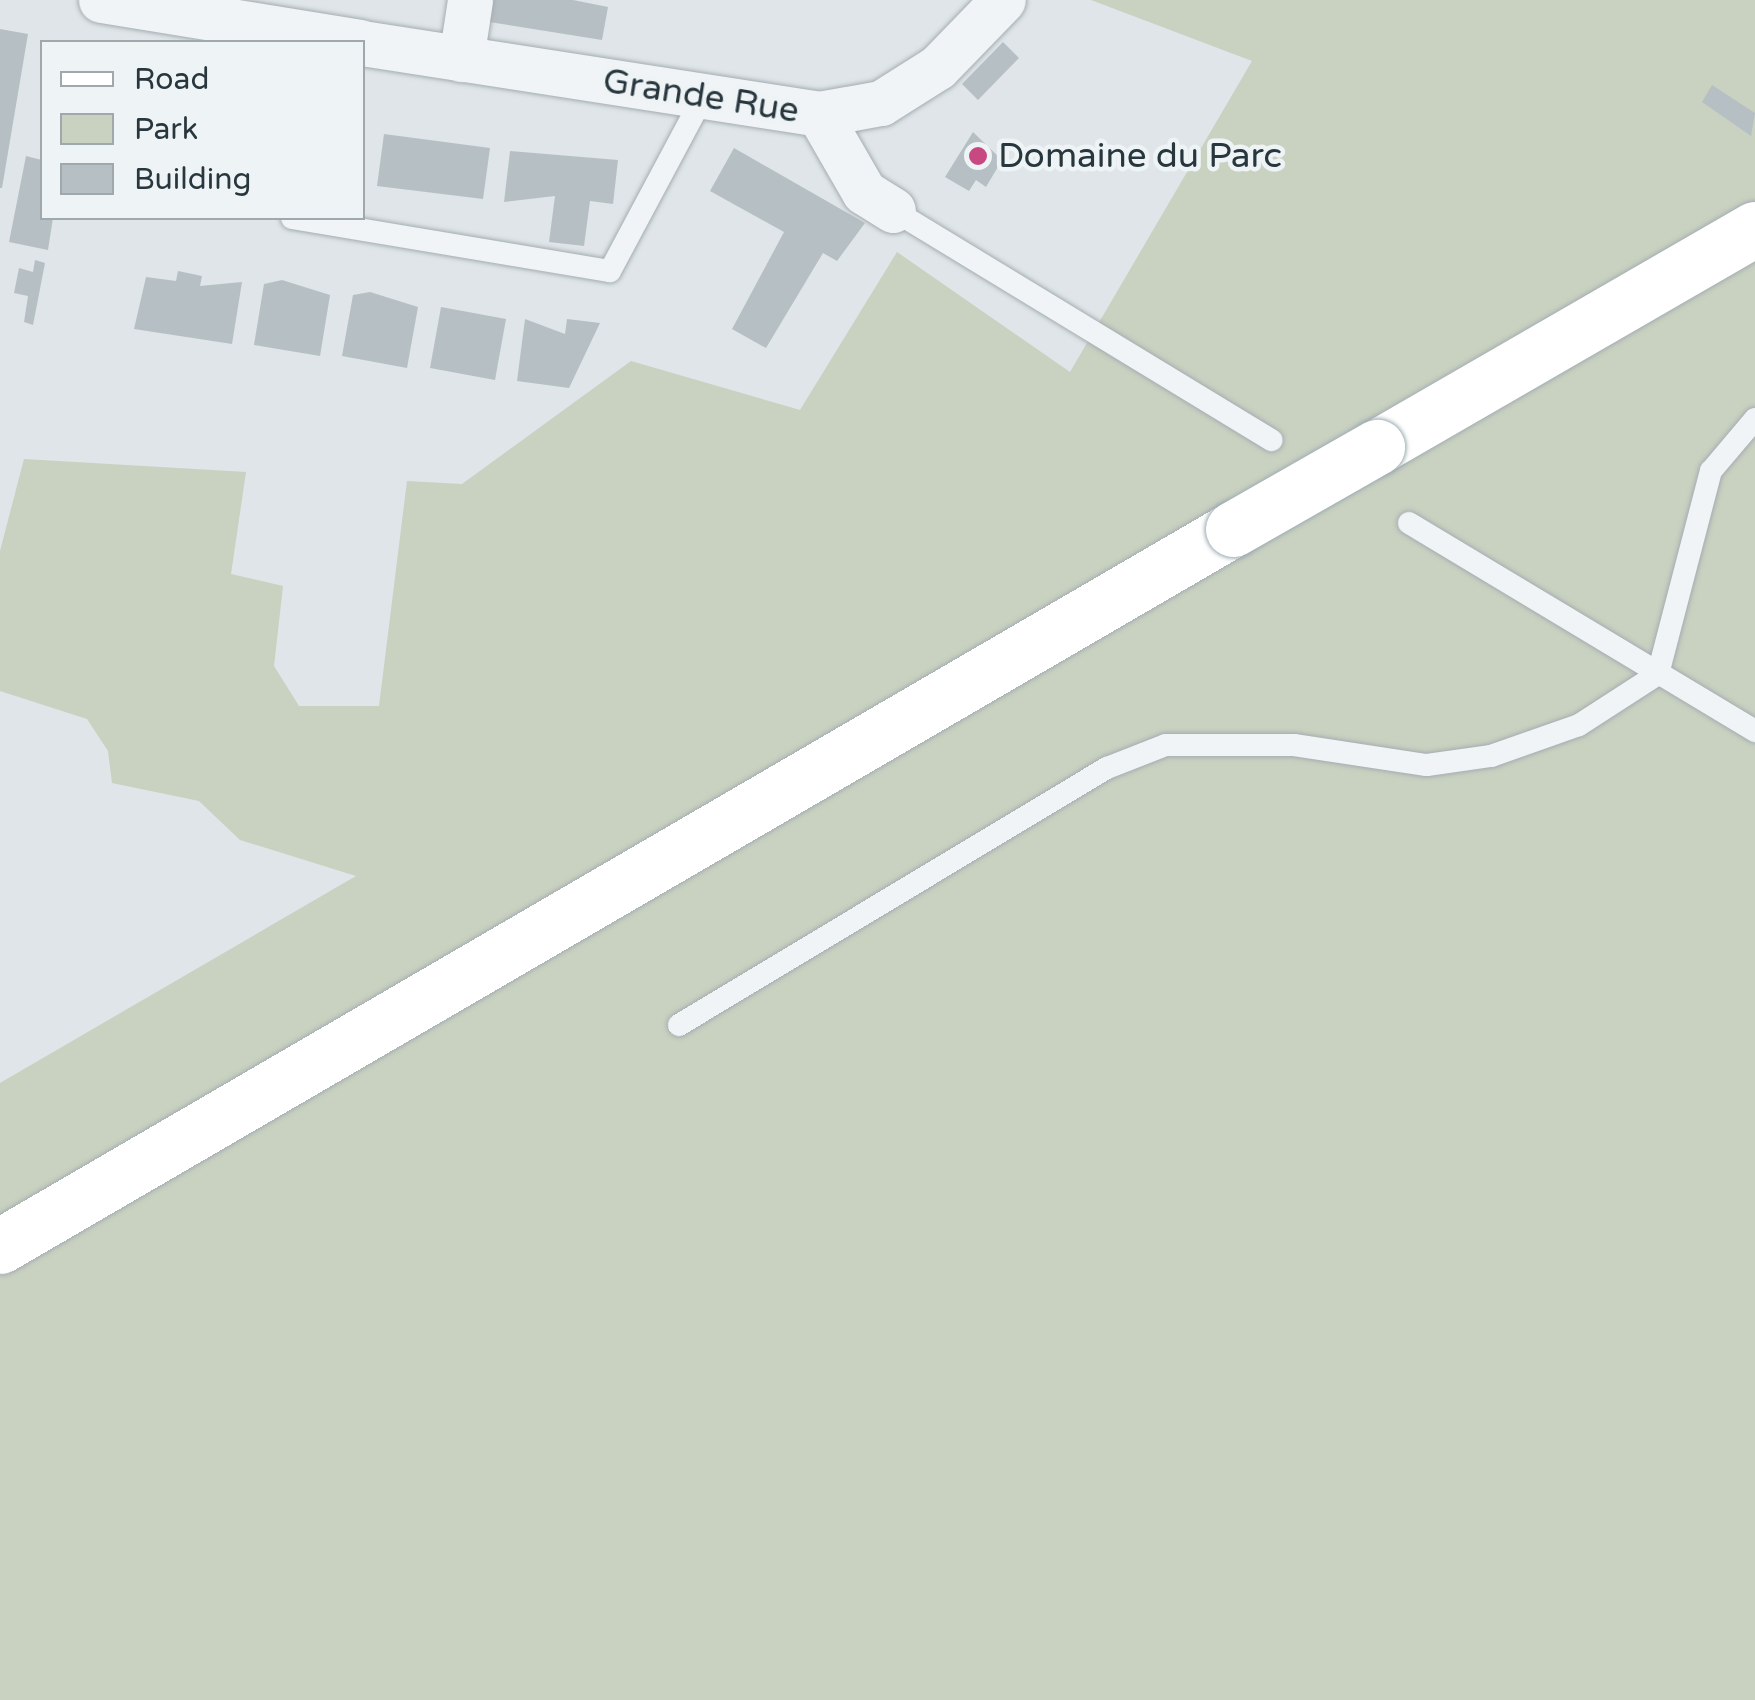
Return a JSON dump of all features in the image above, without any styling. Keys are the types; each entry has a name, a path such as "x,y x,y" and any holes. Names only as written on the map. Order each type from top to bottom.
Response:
{"main road":[{"path":"0,1246 1755,229"}],"street":[{"name":"Grande Rue","path":"101,0 248,34 323,40"},
{"path":"460,59 470,0"},
{"name":"Grande Rue","path":"365,44 819,114 881,103 938,66 1003,0"},
{"path":"819,114 864,192 893,210"}],"lane":[{"path":"304,220 610,271 704,97"},
{"path":"893,210 1272,440"},
{"path":"679,1026 1107,768 1166,745 1294,745 1427,765 1475,758 1579,725 1658,674 1711,471 1755,418"},
{"path":"1409,524 1755,731"}],"green space":[{"path":"1091,0 1755,0 1755,1700 0,1700 0,1083 356,876 240,840 199,801 112,783 108,751 87,719 0,691 0,551 24,459 246,472 231,574 283,586 274,666 299,706 379,706 407,481 462,484 631,361 800,410 897,252 1070,372 1252,61"}],"building":[{"path":"488,0 573,0 608,7 602,40 483,21"},
{"path":"0,29 28,34 2,188 0,188"},
{"path":"1003,42 1019,58 978,100 962,84"},
{"path":"1712,85 1755,113 1751,136 1702,102"},
{"path":"973,132 1002,160 986,187 976,180 969,191 945,177"},
{"path":"384,134 490,148 483,199 377,186"},
{"path":"734,148 865,223 837,261 823,253 766,348 732,329 784,232 710,191"},
{"path":"510,151 618,160 613,204 590,201 584,246 549,242 555,196 504,202"},
{"path":"26,156 40,160 40,220 53,220 48,250 9,242"},
{"path":"35,260 45,263 33,325 24,322 28,296 14,293 19,268 33,272"},
{"path":"178,271 202,276 200,286 242,282 232,344 134,329 146,277 176,281"},
{"path":"282,280 330,295 320,356 254,345 264,284"},
{"path":"370,292 418,307 407,368 342,356 353,295"},
{"path":"441,307 506,319 495,380 430,368"},
{"path":"525,319 565,334 567,319 600,323 569,388 517,381"}],"place":[{"name":"Domaine du Parc","path":"978,156"}]}
